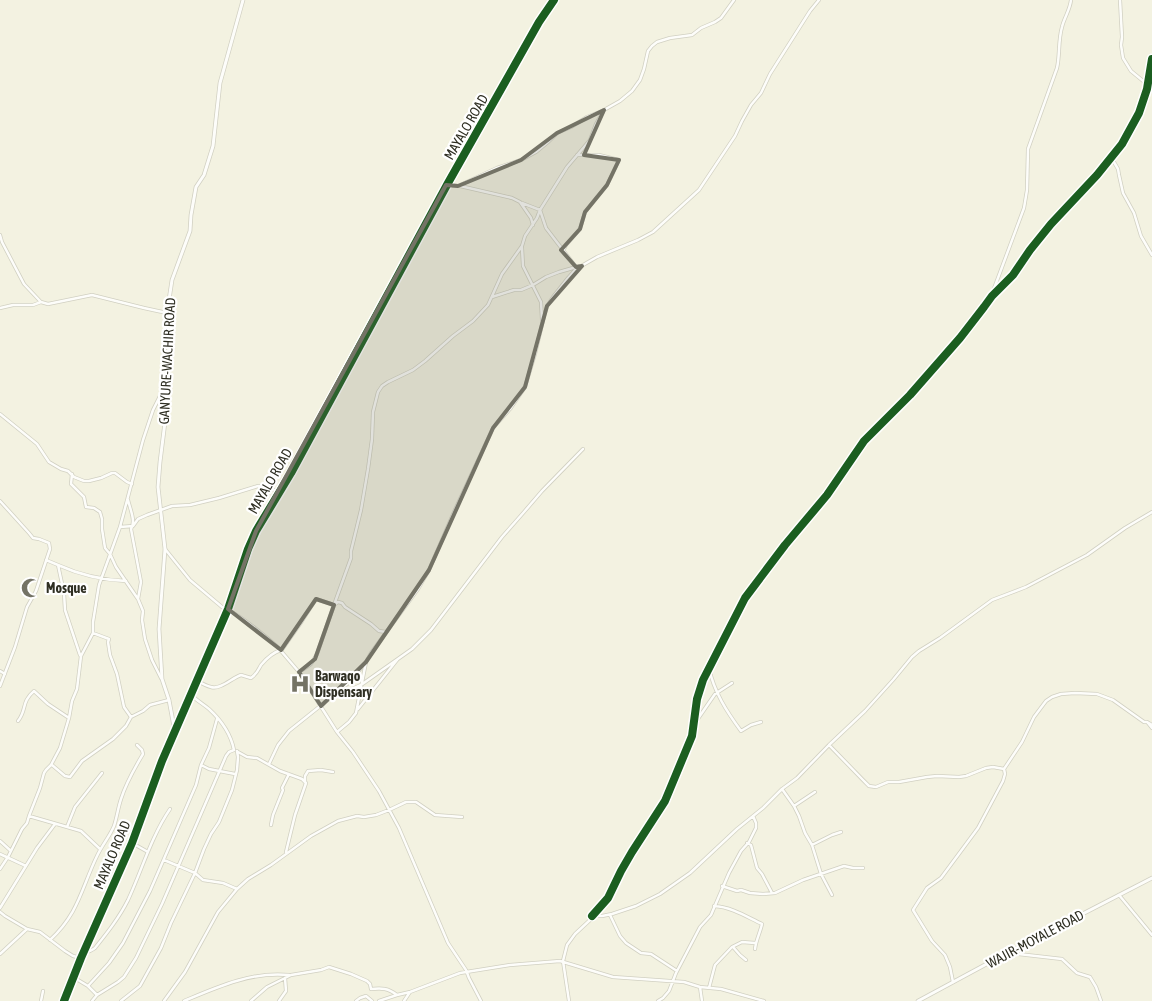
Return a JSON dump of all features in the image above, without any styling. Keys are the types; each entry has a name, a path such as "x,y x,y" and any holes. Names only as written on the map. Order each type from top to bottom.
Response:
{"street":[{"name":"GANYURE-WACHIR ROAD","path":"176,729 162,679 159,629 165,549 158,487 166,414 164,388 169,344 167,313 172,280 190,232 196,187 204,175 213,146 220,83 243,0"},
{"name":"MAYALO ROAD","path":"64,1001 132,843 162,761 190,694 228,609 248,548 256,531 291,473 446,185 554,0"},
{"path":"458,186 536,152 557,133 620,101 632,91 640,80 648,51 652,46 657,42 670,38 692,35 721,18 734,0"},
{"path":"269,764 278,745 289,730 350,682 430,570 454,512 493,428 525,387 547,306 553,297 568,278 582,266 597,257 653,232 699,190 735,136 751,105 761,93 770,74 819,0"},
{"path":"992,296 1024,208 1027,190 1028,150 1057,68 1062,26 1071,0"},
{"path":"1120,0 1123,58 1131,71 1148,85"},
{"path":"569,1001 563,961 567,945 608,898 629,858 665,801 689,744 699,688 740,605 765,571 828,495 864,441 910,395 960,338 992,296 1013,275 1051,224 1097,175 1122,144 1137,118 1148,85 1152,59"},
{"path":"299,672 311,664 317,654 351,558 368,469 373,412 378,392 382,386 426,361 484,310 502,274 522,246 525,236 566,167 590,140 604,110"},
{"path":"563,251 580,229 585,212 608,185 619,160 599,154 576,155"},
{"path":"1111,158 1118,169 1123,193 1134,213 1140,236 1152,256"},
{"path":"446,185 512,198 540,210 546,228 576,267"},
{"path":"520,202 531,218 533,225"},
{"path":"0,235 24,284 36,299 41,302 48,304 92,295 167,313"},
{"path":"522,246 523,266 542,302 542,326"},
{"path":"492,297 514,290 521,290 546,277 582,266"},
{"path":"0,308 13,305 33,305 41,302"},
{"path":"0,869 27,822 44,773 51,765 60,748 72,701 77,690 81,656 93,633 93,622 101,579 120,527 143,440 153,410 164,388"},
{"path":"0,414 38,444 49,462 72,474 74,477 89,481 115,473 132,484"},
{"path":"340,689 345,692 361,685 412,649 431,630 518,518 583,449"},
{"path":"72,474 71,484 84,497 86,508 94,508 100,512 105,548 143,611 142,620 145,639 152,660 162,679"},
{"path":"133,526 138,519 172,506 190,505 258,486 267,486 278,492"},
{"path":"127,498 133,519 131,530 141,582 138,601"},
{"path":"0,501 33,538 49,543 50,549 36,591 27,607 15,647 0,686"},
{"path":"592,916 610,914 636,906 660,894 683,878 796,778 865,711 912,656 992,600 1026,587 1082,557 1152,512"},
{"path":"120,527 133,526"},
{"path":"165,549 190,580 222,607 228,609 261,633 281,650 299,672 337,732 364,768 389,810 404,838 448,943 466,968 480,1001"},
{"path":"46,560 72,571 101,579 126,581"},
{"path":"58,565 64,593 65,610 81,656"},
{"path":"196,680 215,688 241,675 251,678 257,674 266,660 281,650 316,599 334,605 338,602 371,624 379,632 386,632"},
{"path":"93,633 109,639 110,655 124,707 131,717"},
{"path":"337,732 349,722 399,657"},
{"path":"357,710 366,662"},
{"path":"709,667 717,692 729,715 741,731 761,722"},
{"path":"0,671 5,674"},
{"path":"694,724 715,694 732,683"},
{"path":"18,721 23,713 25,702 34,691 48,704 69,718"},
{"path":"121,1001 143,982 161,948 232,790 238,757 232,740 227,731 209,710 190,694"},
{"path":"953,982 950,967 944,955 932,941 914,910 927,888 941,878 978,828 1003,781 1004,769 1022,742 1034,717 1046,701 1061,694 1097,694 1113,700 1152,726"},
{"path":"51,765 65,776 70,777 82,761 113,738 126,726 131,717 150,705 169,700"},
{"path":"88,986 109,963 123,943 150,891 196,785 217,719"},
{"path":"50,940 66,924 73,912 100,849 114,827 120,801 128,780 143,754 137,744"},
{"path":"829,744 863,780 870,786 876,787 888,782 927,777 966,776 986,768 1004,769"},
{"path":"92,1001 118,982 129,970 150,930 229,752 236,751 247,757 257,758 305,781"},
{"path":"201,765 219,772 235,774"},
{"path":"286,853 295,815 306,783 305,776 308,772 314,770 333,772"},
{"path":"67,828 75,807 102,772"},
{"path":"271,824 283,790 282,788 289,774"},
{"path":"782,789 794,806 812,845 821,874 832,895"},
{"path":"794,806 815,792"},
{"path":"164,1001 185,972 218,912 237,889 248,879 311,836 338,821 357,816 364,818 376,815 411,801 416,802 435,815 462,817"},
{"path":"85,951 87,952 95,948 117,920 128,900 162,822 170,809"},
{"path":"28,816 82,831 100,849"},
{"path":"658,1001 670,991 677,971 700,927 711,915 722,886 741,850 756,828 753,816"},
{"path":"55,824 26,866 0,910 5,916 27,929 40,932 65,952 81,958"},
{"path":"812,845 841,832"},
{"path":"0,841 11,851"},
{"path":"132,843 148,852"},
{"path":"747,843 751,845 757,868 772,893"},
{"path":"0,854 26,866"},
{"path":"164,860 195,873 203,880 223,883 237,889"},
{"path":"722,886 750,893 772,893 844,866 863,868"},
{"name":"WAJIR-MOYALE ROAD","path":"918,1001 1152,878"},
{"path":"1119,895 1152,935"},
{"path":"714,906 733,910 762,924 761,932 756,939 755,949"},
{"path":"610,914 620,936 626,943 641,953 651,954 677,971"},
{"path":"0,954 27,929"},
{"path":"709,988 715,965 732,947 742,942 756,943"},
{"path":"732,947 746,960"},
{"path":"1007,953 1063,960 1077,974 1092,978 1101,1001"},
{"path":"379,1001 397,994 410,992 460,973 510,965 563,961 613,977 684,982 700,987 721,989 764,1001"},
{"path":"184,1001 227,984 259,975 276,973 291,975 330,967 367,981 371,989"},
{"path":"251,1001 268,987 291,975"},
{"path":"73,977 98,995"},
{"path":"279,1001 286,991 285,978"},
{"path":"700,987 702,1001"},
{"path":"356,1001 366,996 371,989 389,989 397,994"},
{"path":"41,1001 43,991"},
{"path":"404,1001 410,992"},
{"path":"366,996 372,1001"}],"highlighted area":[{"path":"604,110 584,155 619,160 607,185 585,212 580,229 561,250 576,267 582,266 547,306 525,387 493,428 429,570 366,662 321,706 299,672 315,659 334,605 316,599 281,650 228,609 256,531 446,185 458,186 521,160 557,133"}],"cycle path":[{"path":"64,1001 132,843 162,761 228,609 256,531 291,473 448,183 539,22 554,0"},
{"path":"592,916 608,898 632,852 665,801 692,736 697,699 703,680 745,598 785,545 827,495 864,441 910,395 960,338 992,296 1013,275 1051,224 1097,175 1122,144 1139,113 1147,89 1152,59"}],"place":[{"name":"Mosque","path":"31,588"},
{"name":"Barwaqo Dispensary","path":"300,684"}]}
